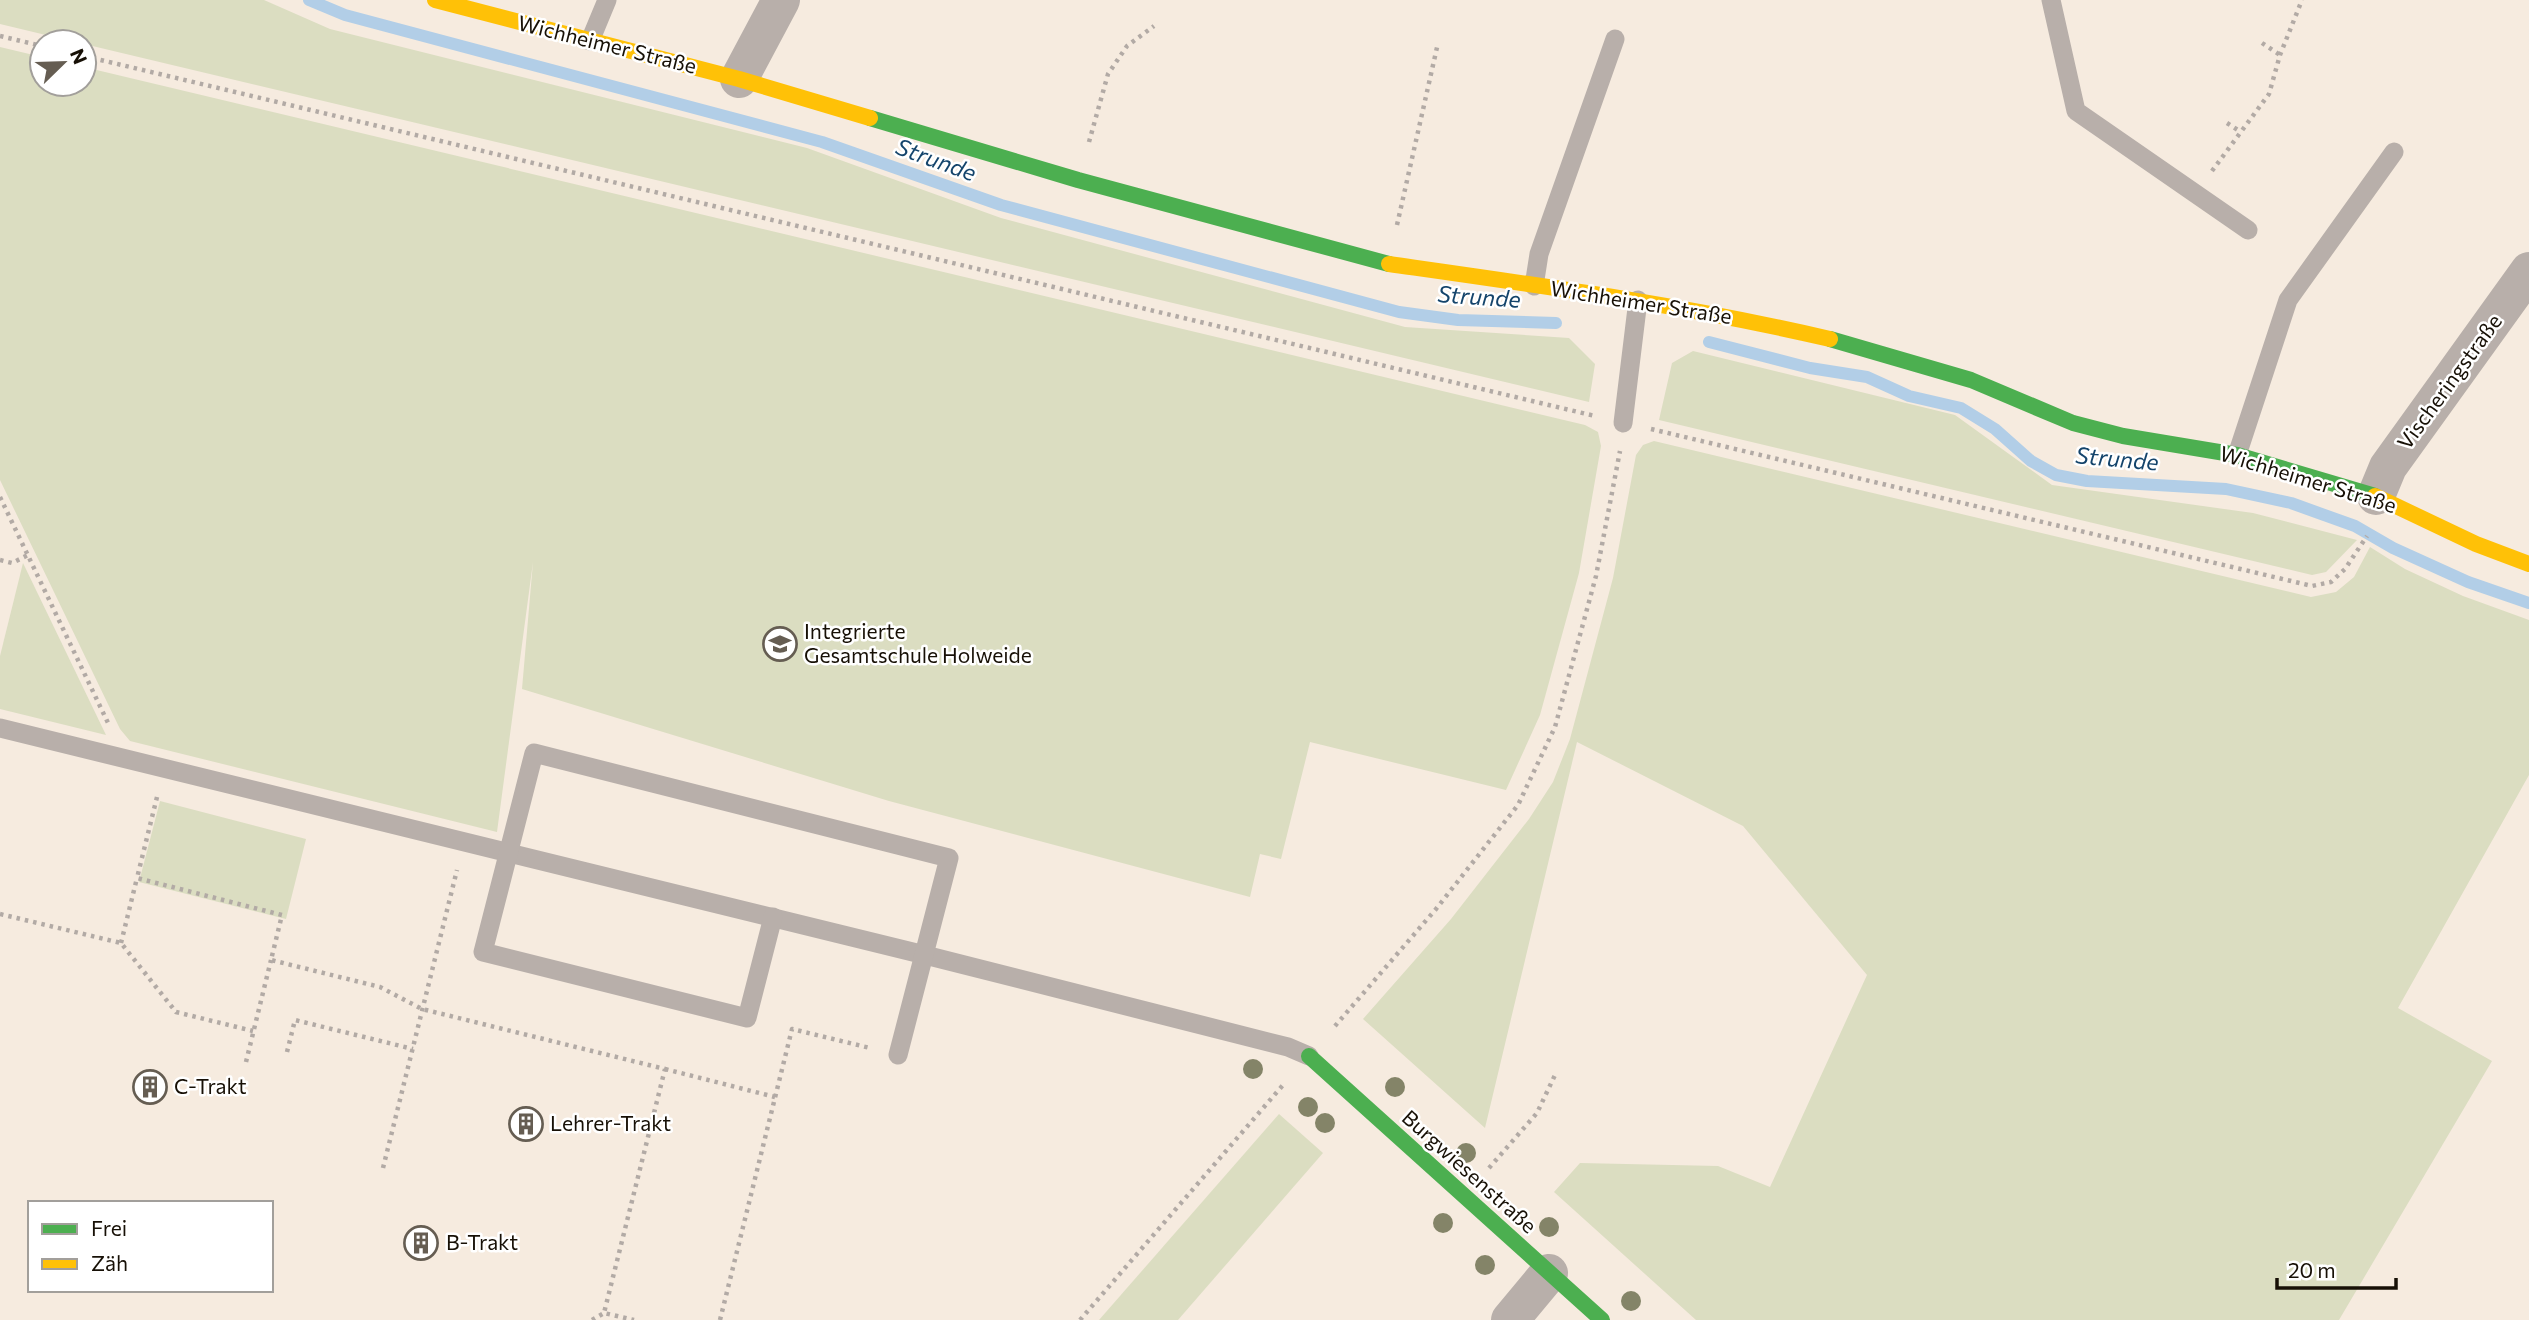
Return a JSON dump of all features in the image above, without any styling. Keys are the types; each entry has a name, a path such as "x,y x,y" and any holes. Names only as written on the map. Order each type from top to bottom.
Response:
{"street":[{"name":"Wichheimer Straße","path":"435,0 739,79 1078,180 1388,264 1639,300 1749,320 1866,348 1971,380 2073,423 2123,436 2237,454 2376,496 2476,544 2529,564"},
{"path":"739,79 781,0"},
{"name":"Vischeringstraße","path":"2376,496 2388,467 2529,271"},
{"name":"Burgwiesenstraße","path":"1309,1056 1602,1320"},
{"path":"1510,1320 1549,1273"}],"lane":[{"path":"590,41 607,0"},
{"path":"2051,0 2076,111 2248,229"},
{"path":"1534,286 1539,254 1615,39"},
{"path":"2237,454 2288,300 2394,152"},
{"path":"1623,423 1639,300"},
{"path":"0,728 925,955 1288,1047 1309,1056"},
{"path":"773,917 747,1018 483,952 534,753 949,858 898,1055"}],"path":[{"path":"2195,194 2269,94 2280,55 2302,0"},
{"path":"1078,180 1108,74 1127,46 1154,26"},
{"path":"0,36 28,43"},
{"path":"1388,264 1438,43"},
{"path":"2262,43 2280,55"},
{"path":"98,59 2312,586 2331,582 2345,569 2363,544"},
{"path":"2227,123 2241,132"},
{"path":"1080,1320 1436,909 1517,805 1555,727 1596,576 1623,423"},
{"path":"0,497 115,738 111,756"},
{"path":"0,560 12,563 28,555"},
{"path":"121,943 164,768"},
{"path":"383,1168 464,842"},
{"path":"137,878 282,915 246,1062"},
{"path":"0,914 121,943 176,1012 253,1031"},
{"path":"271,960 380,987 422,1009 775,1097"},
{"path":"287,1052 295,1020 413,1049"},
{"path":"720,1320 792,1029 898,1055"},
{"path":"593,1320 604,1313 665,1069"},
{"path":"1465,1196 1538,1113 1555,1075"},
{"path":"604,1313 634,1320"}],"green space":[{"path":"0,0 264,0 330,29 807,148 1001,218 1405,327 1569,338 1595,364 1589,402 98,47 98,28 28,28 28,31 0,24"},
{"path":"0,47 28,54 28,98 98,98 98,70 1585,425 1598,432 1601,446 1579,573 1540,715 1506,790 1310,742 1281,859 1260,854 1250,897 889,801 522,689 533,562 497,832 130,741 120,729 0,480"},
{"path":"1693,351 1955,415 2052,485 2253,513 2357,540 2326,572 2312,575 1659,420 1672,363"},
{"path":"1654,441 2311,597 2336,592 2354,577 2370,547 2405,569 2463,596 2529,620 2529,775 2398,1008 2492,1061 2339,1320 1696,1320 1554,1192 1580,1163 1718,1166 1770,1187 1867,975 1743,826 1577,742 1485,1128 1363,1019 1451,919 1529,819 1553,782 1570,739 1613,578 1636,455 1643,445"},
{"path":"23,563 106,735 0,709 0,656"},
{"path":"160,801 306,839 286,919 139,882"},
{"path":"1279,1114 1323,1153 1178,1320 1099,1320"}],"waterway":[{"name":"Strunde","path":"309,0 345,15 822,142 1001,205 1399,312 1458,320 1556,323"},
{"name":"Strunde","path":"1709,342 1810,368 1867,377 1909,396 1961,408 1995,429 2031,461 2056,475 2087,481 2226,489 2291,503 2355,526 2393,548 2468,582 2529,603"}],"traffic: fast":[{"path":"870,118 1078,180 1389,264"},
{"path":"1830,339 1971,380 2073,423 2123,436 2237,455 2375,496"},
{"path":"1309,1056 1602,1320"}],"traffic: slow":[{"path":"435,0 739,79 870,118"},
{"path":"1389,264 1665,306 1830,339"},
{"path":"2375,496 2476,544 2529,564"}],"place":[{"name":"Integrierte Gesamtschule Holweide","path":"780,644"},
{"name":"C-Trakt","path":"150,1087"},
{"name":"Lehrer-Trakt","path":"526,1124"},
{"name":"B-Trakt","path":"421,1243"}]}
